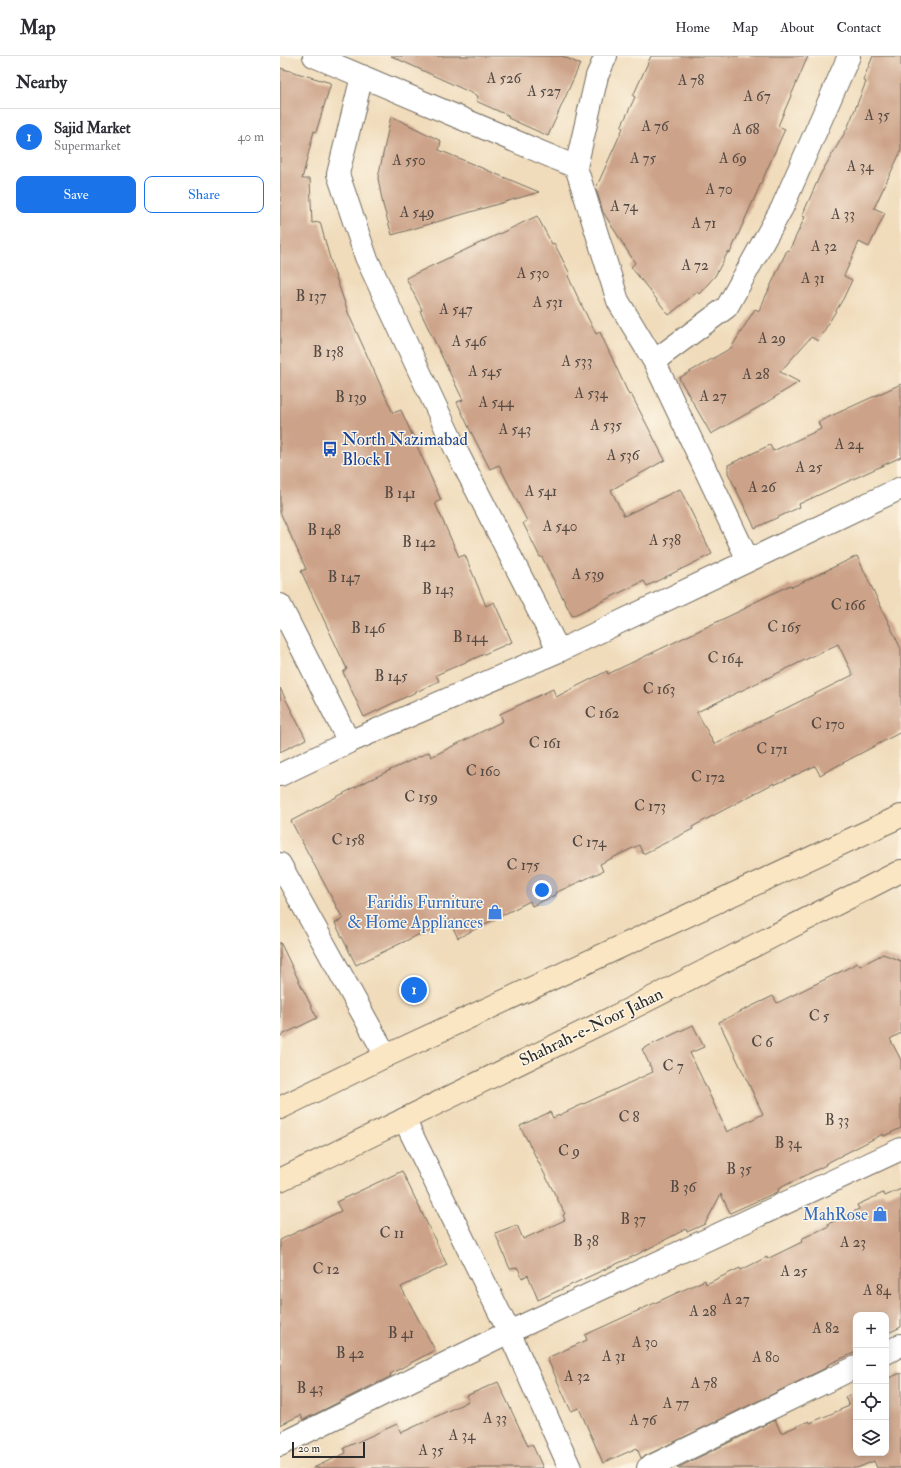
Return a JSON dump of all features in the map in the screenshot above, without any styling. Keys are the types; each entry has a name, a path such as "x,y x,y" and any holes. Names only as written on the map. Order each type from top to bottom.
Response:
{"main road":[{"path":"280,1108 386,1056 901,816"},
{"name":"Shahrah-e-Noor Jahan","path":"280,1180 630,1009 901,871"}],"street":[{"path":"314,56 576,167"},
{"path":"606,56 597,76 576,167 618,301 654,361 748,560"},
{"path":"654,361 727,306 782,208 849,56"},
{"path":"362,76 338,174 366,257 457,452 559,651"},
{"path":"280,775 349,742 559,651 901,488"},
{"path":"280,605 349,742"},
{"path":"280,864 386,1056"},
{"path":"404,1119 509,1332 570,1468"},
{"path":"280,1445 509,1332 901,1149"},
{"path":"889,1351 901,1345"},
{"path":"648,1468 853,1368"}],"building":[{"path":"391,56 562,56 580,64 548,136 508,118 509,116 476,101 478,96"},
{"path":"651,56 808,56 778,126 785,129 730,253 728,252 715,276 699,294 697,292 669,315 631,267 635,263 603,212 596,188 623,128 621,127 635,97 633,96"},
{"path":"873,56 901,56 901,151 874,208 885,213 869,247 859,242 844,276 852,280 843,299 818,341 811,337 780,372 799,382 711,434 679,378 731,348 755,309 759,311 787,250 789,251 805,217 802,216 820,175 847,129 866,82 863,80"},
{"path":"280,68 331,83 316,132 314,131 302,179 310,179 312,223 320,222 332,266 349,315 393,413 401,410 441,500 435,503 459,557 465,555 486,606 494,602 512,642 436,675 439,681 364,717 343,672 347,669 301,571 306,569 280,512"},
{"path":"391,116 441,141 439,150 539,192 392,235 383,205 378,178"},
{"path":"537,216 552,244 554,243 570,274 568,276 596,334 600,332 629,395 631,394 665,460 611,490 624,516 680,489 712,554 647,586 644,581 572,616 523,523 527,521 499,465 490,469 471,432 457,402 463,400 420,311 422,310 406,278"},
{"path":"901,384 901,457 799,504 800,507 755,528 728,473 728,465 770,445 773,451 821,429 818,422"},
{"path":"857,556 901,649 901,732 820,775 815,766 774,785 774,783 692,827 693,829 643,854 639,845 600,864 603,871 555,893 555,895 532,906 530,901 458,938 449,920 356,965 335,923 343,919 291,821 365,782 429,752 431,757 503,721 500,714 553,689 556,697 607,671 608,674 746,608 745,607 790,585 792,587","holes":["838,644 853,675 714,744 697,712"]},
{"path":"280,688 306,739 280,752"},
{"path":"280,942 317,1018 280,1036"},
{"path":"883,954 901,961 901,1033 890,1039 901,1060 901,1128 884,1136 883,1134 778,1189 779,1191 730,1213 721,1194 705,1224 687,1232 686,1229 636,1255 538,1300 528,1275 522,1278 518,1268 510,1269 495,1233 517,1225 523,1239 565,1220 563,1215 565,1214 520,1126 550,1112 553,1118 653,1072 642,1049 693,1025 704,1047 690,1053 727,1132 763,1114 719,1022 773,996 777,1003 858,963 860,966"},
{"path":"402,1171 447,1265 401,1287 435,1350 390,1374 391,1376 303,1420 301,1415 280,1425 280,1240 341,1211 336,1202"},
{"path":"901,1189 901,1327 889,1333 889,1312 853,1312 853,1353 641,1458 637,1448 603,1463 579,1408 571,1411 547,1358 587,1340 585,1335 705,1280 706,1284 740,1268 741,1270 767,1257 767,1259 802,1242 801,1239 829,1226 828,1224 859,1209 857,1205 883,1193 885,1196"},
{"path":"901,1373 901,1468 877,1468 874,1461 857,1468 677,1468 775,1420 781,1433 809,1421 810,1423 849,1406 845,1397 853,1394 853,1456 889,1456 889,1378"},
{"path":"498,1382 528,1446 532,1444 543,1468 313,1468 346,1453 344,1448 397,1424 401,1433 469,1401 466,1396"}],"place":[{"name":"North Nazimabad Block I","path":"330,449"},
{"name":"Faridis Furniture & Home Appliances","path":"495,912"},
{"name":"Sajid Market","path":"414,990"},
{"name":"MahRose","path":"880,1214"}]}
